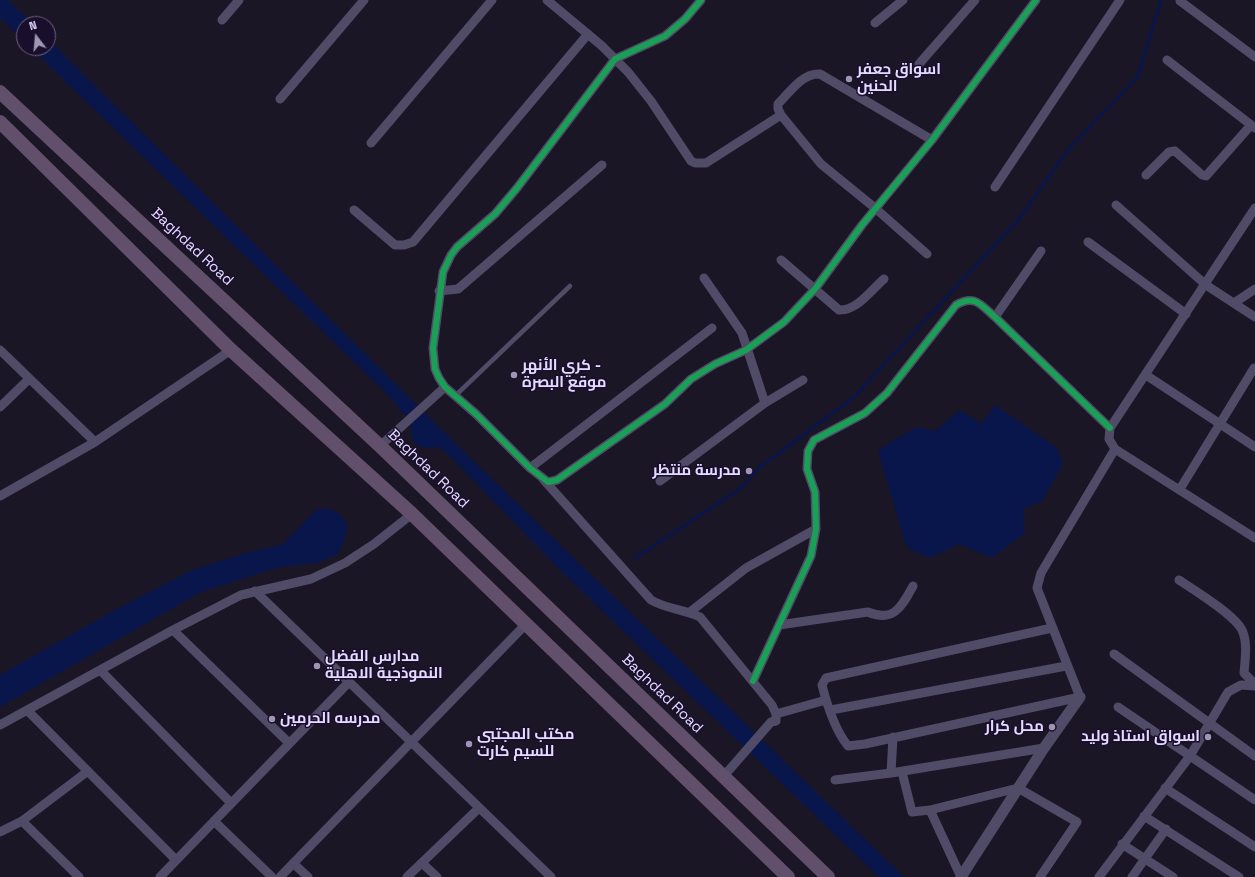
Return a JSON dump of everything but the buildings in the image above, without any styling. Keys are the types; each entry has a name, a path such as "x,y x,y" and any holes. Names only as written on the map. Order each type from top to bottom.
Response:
{"highway":[{"name":"Baghdad Road","path":"0,92 380,446 828,877"},
{"path":"2,127 231,350 412,514 788,877"}],"street":[{"path":"222,20 239,0"},
{"path":"280,99 364,0"},
{"path":"371,143 492,0"},
{"path":"547,0 615,59 651,101 687,157 695,163 710,160 782,114"},
{"path":"701,0 685,19 665,36 615,59 507,201 451,255 443,272 439,291 434,359 439,378 445,387 476,414 543,479 650,600 660,606 690,612 700,617 772,705 776,714 776,721 771,722 723,777"},
{"path":"875,23 902,0"},
{"path":"919,64 975,0"},
{"path":"543,479 548,482 558,480 665,404 691,379 715,364 746,350 784,322 816,289 875,208 932,140 1036,0"},
{"path":"995,187 1120,0"},
{"path":"1180,1 1255,57"},
{"path":"354,210 395,244 404,245 413,242 588,34"},
{"path":"1146,175 1169,152 1174,151 1202,175 1206,176 1253,127 1168,60"},
{"path":"927,254 875,208 821,164 778,109 778,104 803,78 809,75 820,74 932,140"},
{"path":"439,291 458,288 602,165"},
{"path":"1116,205 1206,285 1255,317"},
{"path":"1255,208 1206,285 1110,428 1109,439 1115,449 1255,538"},
{"path":"1088,242 1186,314"},
{"path":"995,317 1041,251"},
{"path":"781,260 839,310 847,310 861,301 884,278"},
{"path":"704,278 742,333 746,350 765,403"},
{"path":"1234,303 1255,289"},
{"path":"753,681 811,556 816,529 815,492 808,469 808,451 814,440 865,413 887,394 956,305 965,299 975,300 995,317 1110,428"},
{"path":"530,468 712,328"},
{"path":"0,350 95,442"},
{"path":"0,496 95,442 231,350"},
{"path":"1180,489 1254,368"},
{"path":"1146,375 1255,447"},
{"path":"0,407 29,379"},
{"path":"660,481 765,403 803,380"},
{"path":"380,446 445,387"},
{"path":"1080,697 1066,666 1037,588 1041,572 1115,449"},
{"path":"0,725 173,630 241,595 311,579 345,563 374,544 412,514"},
{"path":"690,612 746,568 816,529"},
{"path":"1179,580 1220,607 1241,629 1246,648 1244,673 1255,685"},
{"path":"779,624 868,612 876,616 893,614 901,608 913,586"},
{"path":"255,591 551,877"},
{"path":"280,877 526,624"},
{"path":"1052,628 826,678 822,685 826,700 841,737 848,746 1080,697"},
{"path":"173,630 289,743"},
{"path":"1114,654 1255,756"},
{"path":"831,710 1066,666"},
{"path":"100,670 231,803"},
{"path":"160,877 349,682"},
{"path":"1099,877 1122,844 1190,756 1228,692 1241,685 1255,685"},
{"path":"961,877 1044,748 1080,697"},
{"path":"776,714 826,700"},
{"path":"1118,707 1255,800"},
{"path":"27,710 176,860"},
{"path":"891,774 893,737"},
{"path":"835,780 891,774 1044,748"},
{"path":"0,832 22,821 88,771"},
{"path":"902,772 912,812 930,810 1018,788 1078,822 1040,877"},
{"path":"1165,788 1255,847"},
{"path":"408,877 479,808"},
{"path":"930,810 961,877"},
{"path":"1144,816 1240,877"},
{"path":"22,821 79,877"},
{"path":"214,822 272,877"},
{"path":"1132,877 1166,829"},
{"path":"1122,844 1173,877"},
{"path":"293,863 308,877"},
{"path":"422,863 437,877"}],"lane":[{"path":"455,396 570,286"}],"shaded area":[{"path":"0,0 8,0 25,16 16,16 16,33 0,18"},
{"path":"56,47 459,447 904,877 879,877 564,574 451,457 439,447 423,448 416,444 412,438 409,419 383,390 39,56 56,56"},
{"path":"995,405 1057,448 1063,464 1042,501 1023,509 1025,533 992,558 959,544 930,558 909,549 905,542 878,450 917,427 935,431 960,410 981,424"},
{"path":"328,508 337,513 346,522 346,533 338,554 318,563 280,567 201,592 0,707 0,675 117,609 190,571 239,555 283,544 316,510"}],"waterway":[{"path":"635,558 741,488 759,468 853,398 1018,220 1068,150 1138,76 1161,0"}],"cycle path":[{"path":"701,0 685,19 665,36 615,59 517,188 495,214 457,247 451,255 443,272 433,348 435,369 439,378 445,387 476,414 530,468 548,482 557,480 665,404 691,379 715,364 746,350 784,322 815,289 862,225 932,140 1036,0"},
{"path":"753,681 811,556 816,529 815,492 807,469 808,451 814,440 865,413 887,393 956,305 968,301 977,302 982,305 1110,428"}],"place":[{"name":"اسواق جعفر الحنين","path":"849,79"},
{"name":"كري الأنهر - موقع البصرة","path":"514,375"},
{"name":"مدرسة منتظر","path":"749,471"},
{"name":"مدارس الفضل النموذجية الاهلية","path":"317,666"},
{"name":"مدرسه الحرمين","path":"272,719"},
{"name":"محل كرار","path":"1052,727"},
{"name":"اسواق استاذ وليد","path":"1208,737"},
{"name":"مكتب المجتبى للسيم كارت","path":"469,744"}]}
